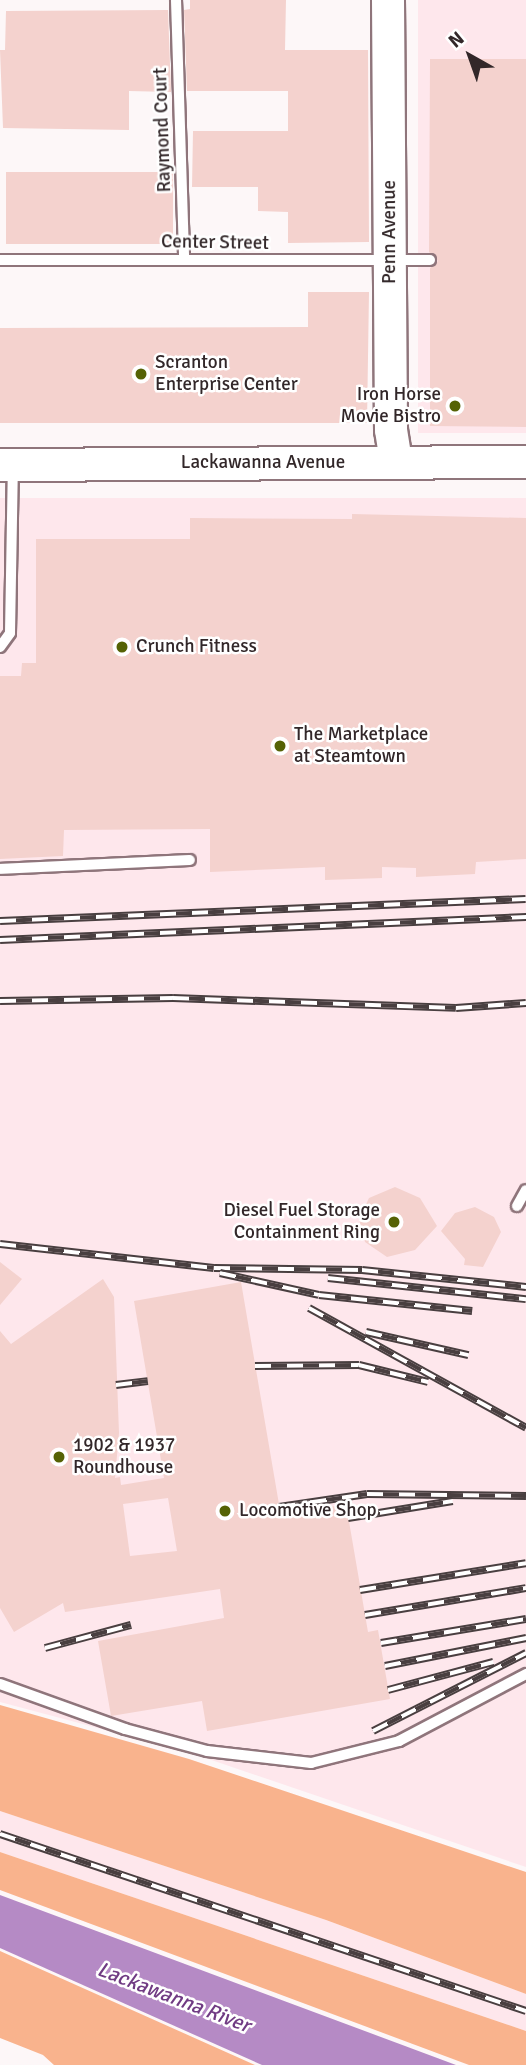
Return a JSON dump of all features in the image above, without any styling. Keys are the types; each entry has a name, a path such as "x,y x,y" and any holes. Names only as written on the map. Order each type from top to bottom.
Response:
{"main road":[{"name":"Penn Avenue","path":"388,0 391,430 396,463"},
{"name":"Lackawanna Avenue","path":"7,465 526,462"}],"lane":[{"name":"Raymond Court","path":"176,0 184,260"},
{"name":"Center Street","path":"0,260 390,263 429,260"},
{"path":"0,648 10,633 7,465"},
{"path":"0,869 190,860"},
{"path":"517,1206 526,1190"},
{"path":"0,1684 125,1729 207,1751 312,1763 399,1741 526,1674"}],"shaded area":[{"path":"418,0 526,0 526,433 418,433"},
{"path":"0,498 526,498 526,1867 188,1752 0,1702"},
{"path":"0,1705 189,1759 526,1872 526,1994 326,1920 0,1811"},
{"path":"0,1811 326,1920 526,1994 526,2031 0,1852"},
{"path":"0,1852 526,2031 526,2065 469,2065 0,1890"},
{"path":"0,1951 255,2065 54,2065 43,2055 0,2038"}],"water":[{"name":"Lackawanna River","path":"0,1895 456,2065 262,2065 0,1948"}],"building":[{"path":"190,0 286,0 285,50 368,50 369,242 288,243 288,212 258,211 258,187 192,187 193,131 288,131 288,91 187,91 184,10 190,9"},
{"path":"168,10 171,92 129,91 129,130 3,128 0,50 5,50 6,11"},
{"path":"430,59 526,59 526,427 430,426 430,268 438,261 429,252"},
{"path":"6,172 173,172 173,244 6,244"},
{"name":"Scranton Enterprise Center","path":"308,292 369,292 367,423 0,423 0,328 308,327"},
{"name":"The Marketplace at Steamtown","path":"352,514 526,518 526,859 476,862 475,874 416,877 416,868 382,867 382,878 325,880 325,867 210,872 210,829 64,830 63,856 0,859 0,676 21,676 22,663 36,663 36,539 190,539 190,518 352,519"},
{"name":"Diesel Fuel Storage Containment Ring","path":"395,1187 420,1198 437,1226 415,1250 387,1257 365,1242 359,1219 369,1198"},
{"path":"475,1207 494,1217 501,1232 483,1267 464,1265 465,1259 441,1231 455,1213"},
{"path":"0,1262 22,1279 0,1305"},
{"name":"Locomotive Shop","path":"103,1279 114,1297 119,1433 115,1478 120,1477 121,1485 164,1478 134,1301 241,1282 281,1516 346,1504 368,1632 378,1630 390,1699 207,1731 202,1701 111,1716 98,1641 224,1618 220,1589 65,1612 63,1603 14,1632 0,1608 0,1331 11,1344","holes":["168,1498 177,1551 130,1556 123,1504"]}],"railway":[{"path":"0,921 526,899"},
{"path":"0,940 526,917"},
{"path":"0,1001 173,998 456,1008 526,1003"},
{"path":"0,1244 214,1268 362,1270 526,1287"},
{"path":"220,1273 319,1295 472,1311"},
{"path":"328,1278 526,1299"},
{"path":"309,1308 526,1428"},
{"path":"366,1332 468,1355"},
{"path":"255,1366 359,1365 428,1382"},
{"path":"116,1385 148,1381"},
{"path":"279,1507 367,1494 526,1496"},
{"path":"348,1518 453,1501"},
{"path":"360,1590 526,1563"},
{"path":"365,1615 526,1588"},
{"path":"381,1643 526,1619"},
{"path":"45,1648 131,1625"},
{"path":"385,1666 526,1638"},
{"path":"373,1731 526,1653"},
{"path":"388,1690 493,1662"},
{"path":"0,1834 526,2011"}],"place":[{"name":"Scranton Enterprise Center","path":"141,374"},
{"name":"Iron Horse Movie Bistro","path":"455,406"},
{"name":"Crunch Fitness","path":"122,647"},
{"name":"The Marketplace at Steamtown","path":"280,746"},
{"name":"Diesel Fuel Storage Containment Ring","path":"394,1222"},
{"name":"1902 & 1937 Roundhouse","path":"59,1457"},
{"name":"Locomotive Shop","path":"225,1511"}]}
